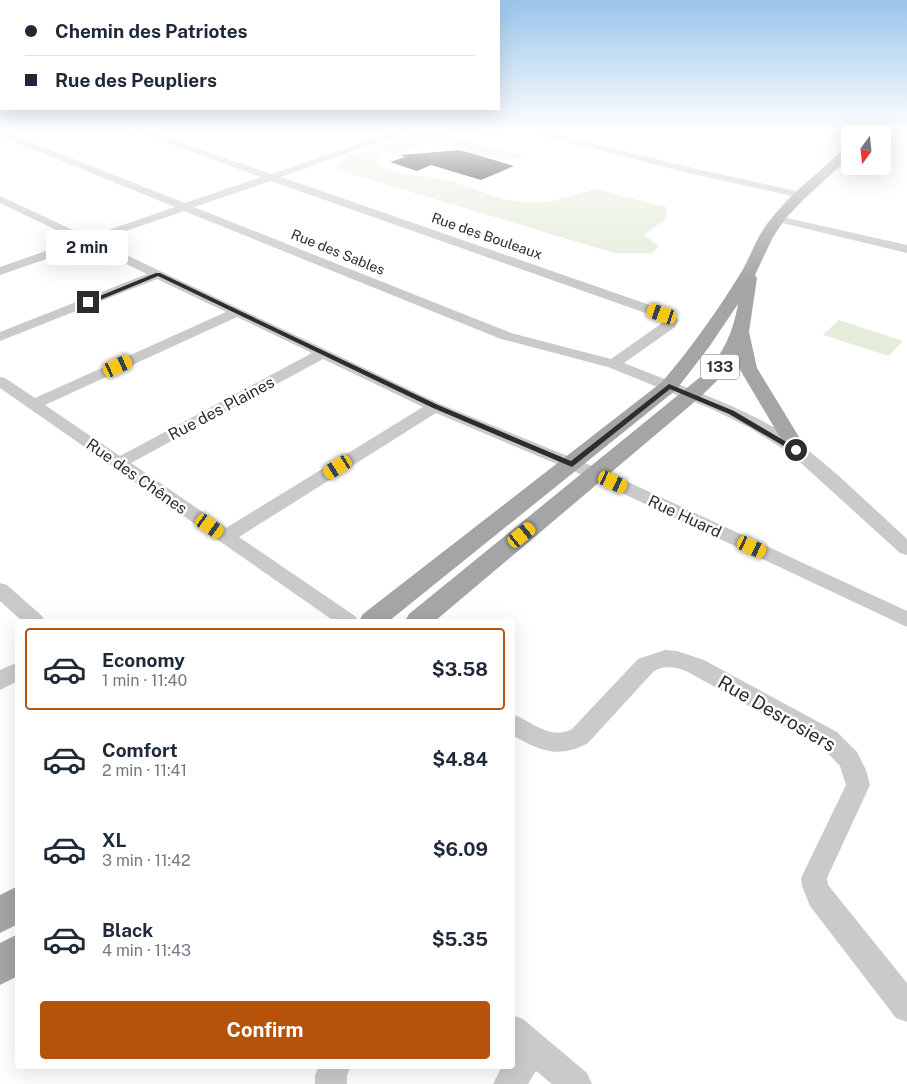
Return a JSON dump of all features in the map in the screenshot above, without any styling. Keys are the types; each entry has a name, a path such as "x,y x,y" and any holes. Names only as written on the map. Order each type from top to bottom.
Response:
{"main road":[{"name":"133","path":"375,619 669,386 693,359 751,267 778,219 817,181"},
{"name":"133","path":"420,619 691,395 720,368 736,344 740,332 751,267"},
{"path":"740,332 748,368 796,450"},
{"path":"0,916 15,904"},
{"path":"0,967 15,954"}],"street":[{"name":"Rue des Sables","path":"119,181 506,336 613,364 691,395 756,425 796,450 907,549"},
{"path":"0,271 261,181"},
{"name":"Rue des Bouleaux","path":"281,181 662,314 672,320 670,324 613,364"},
{"path":"731,181 800,196"},
{"name":"Rue Huard","path":"0,199 435,406 596,474 907,620"},
{"path":"778,219 907,249"},
{"path":"0,338 158,274"},
{"path":"34,404 237,312"},
{"name":"Rue des Plaines","path":"119,463 323,353"},
{"name":"Rue des Chênes","path":"0,381 345,619"},
{"path":"225,537 435,406"},
{"path":"3,599 32,619"},
{"name":"Rue Desrosiers","path":"515,725 532,735 550,742 566,743 580,736 646,665 659,658 678,659 696,666 830,739 846,753 854,769 858,785 814,878 815,886 832,912 907,1007"},
{"path":"0,681 15,672"},
{"path":"515,1063 523,1040 576,1084"},
{"path":"331,1084 331,1075 334,1069"},
{"path":"508,1084 513,1069"}],"green space":[{"path":"373,181 449,181 502,199 529,203 553,201 596,189 666,207 667,218 644,235 659,246 652,253 614,253"},
{"path":"839,320 903,341 889,356 823,335"}],"route":[{"path":"88,302 158,274 435,406 572,464 669,386 756,425 796,450"}]}
